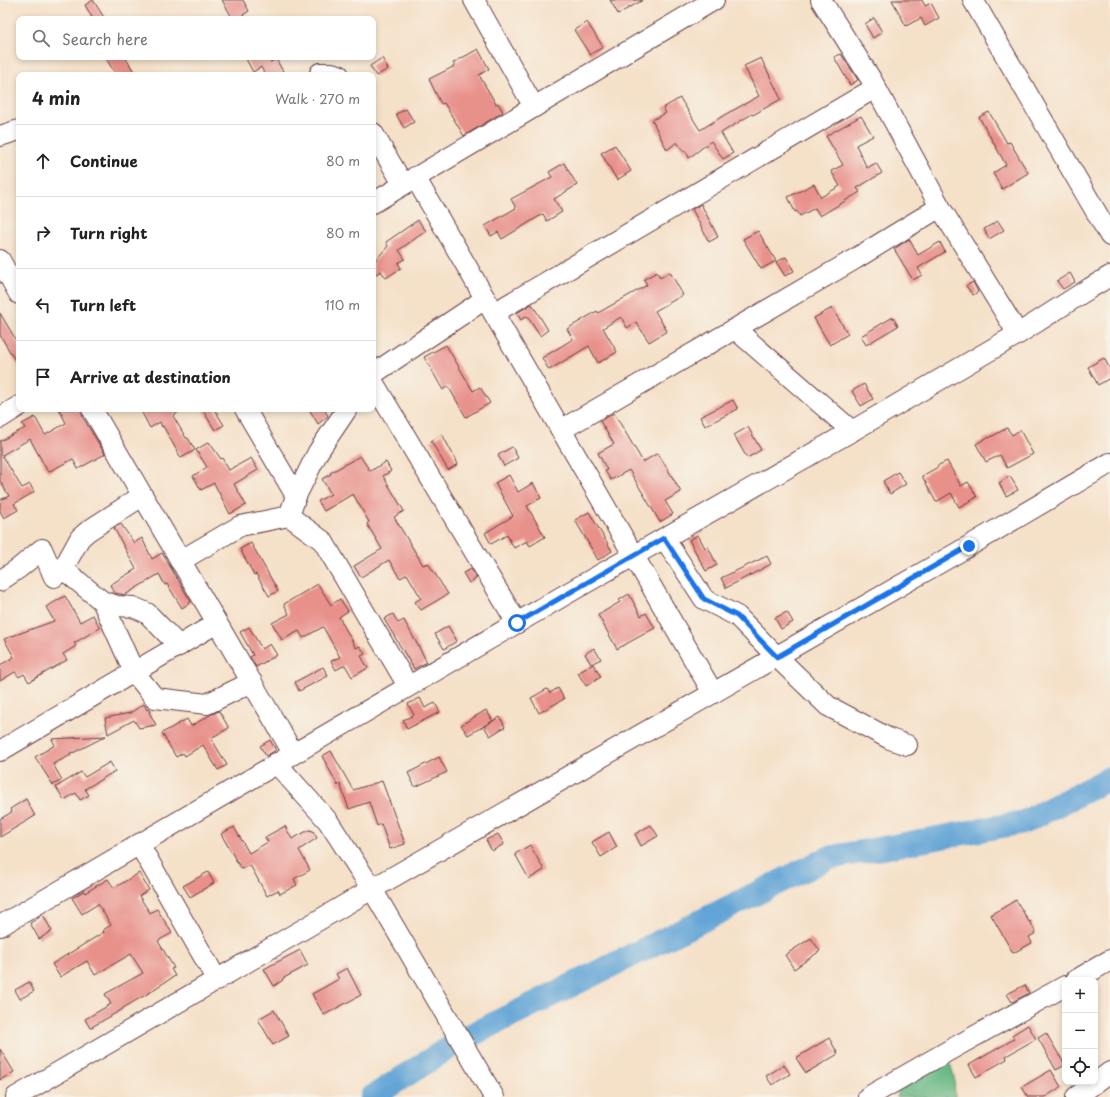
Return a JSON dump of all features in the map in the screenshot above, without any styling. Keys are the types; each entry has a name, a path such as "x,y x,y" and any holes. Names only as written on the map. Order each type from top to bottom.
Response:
{"street":[{"path":"474,0 534,107"},
{"path":"376,201 714,0"},
{"path":"821,0 875,88 940,207 1018,334"},
{"path":"973,0 1110,236"},
{"path":"376,372 489,306 875,88"},
{"path":"0,136 16,131"},
{"path":"376,137 409,181 489,306 713,693"},
{"path":"561,430 855,259 940,207"},
{"path":"0,260 16,289"},
{"path":"0,926 633,555 852,431 1018,334 1110,276"},
{"path":"735,329 852,431"},
{"path":"376,387 517,623"},
{"path":"0,418 16,408"},
{"path":"94,412 293,753"},
{"path":"247,412 296,496"},
{"path":"289,516 296,496 318,452 345,412"},
{"path":"16,1097 969,546 1110,462"},
{"path":"0,581 42,549 54,577 63,568 80,538 88,530 142,496"},
{"path":"180,561 240,526 289,516 323,541 408,686"},
{"path":"664,538 704,599 737,616 828,706 890,739 907,745"},
{"path":"63,568 102,601 117,606 133,607 147,613 179,646"},
{"path":"102,601 134,672 155,698 207,704 252,682"},
{"path":"0,751 217,623"},
{"path":"276,763 328,821 372,890 494,1097"},
{"path":"139,844 217,980"},
{"path":"1081,977 1110,960"},
{"path":"868,1097 1062,988"},
{"path":"1076,1097 1110,1072"}],"green space":[{"path":"949,1060 954,1076 955,1097 896,1097 899,1089"}],"building":[{"path":"93,0 103,16 91,16 85,5"},
{"path":"222,0 243,0 249,11 244,16 231,16"},
{"path":"610,0 643,0 618,14"},
{"path":"892,0 922,0 925,6 931,3 939,18 925,26 921,18 906,26"},
{"path":"874,18 882,32 873,38 865,24"},
{"path":"587,22 603,47 590,55 574,30"},
{"path":"478,49 489,69 479,75 496,104 498,103 503,112 464,136 444,103 441,104 429,79 455,66 453,63"},
{"path":"841,54 858,80 850,85 834,57"},
{"path":"382,58 388,69 376,76 376,72 374,72 370,66"},
{"path":"761,58 781,99 753,115 752,114 721,133 733,153 723,159 711,141 689,158 686,151 684,152 677,142 667,150 652,120 666,113 663,108 680,98 700,130 759,96 744,66"},
{"path":"107,60 127,60 134,72 114,72"},
{"path":"247,60 274,60 270,62 277,60 283,72 264,72 261,67 253,72"},
{"path":"406,109 414,122 404,128 396,114"},
{"path":"989,112 1007,143 1010,142 1028,173 1002,189 993,173 1006,165 979,117"},
{"path":"861,116 873,136 856,145 867,168 876,163 882,173 857,188 860,192 820,216 815,208 800,216 797,211 795,212 788,197 814,184 821,197 840,186 831,171 843,165 826,136"},
{"path":"615,145 631,171 617,180 601,153"},
{"path":"564,163 577,185 554,199 562,212 547,221 543,214 502,239 498,232 491,236 485,226 516,208 511,199 552,177 549,172"},
{"path":"701,204 718,237 709,242 692,209"},
{"path":"418,220 426,231 399,250 405,259 398,263 401,268 386,278 381,271 376,274 376,260 388,246 386,242"},
{"path":"998,221 1004,230 989,239 984,229"},
{"path":"758,231 776,261 761,269 743,239"},
{"path":"909,239 918,255 940,242 945,252 918,268 922,275 913,280 894,249"},
{"path":"786,257 794,271 785,276 776,262"},
{"path":"657,272 660,278 670,272 683,295 655,311 667,331 649,342 636,322 627,328 621,317 603,328 617,352 598,363 589,346 549,370 542,358 573,339 567,329 597,311 598,313 647,285 644,279"},
{"path":"1070,273 1075,282 1063,289 1057,281"},
{"path":"973,282 978,292 973,295 966,286"},
{"path":"532,304 548,330 540,336 527,316 521,320 517,313"},
{"path":"832,308 848,334 830,345 814,318"},
{"path":"0,313 16,340 16,362 0,335"},
{"path":"893,317 898,326 866,345 861,336"},
{"path":"446,345 473,391 480,387 490,403 466,417 448,386 443,390 424,357"},
{"path":"1104,358 1110,369 1110,378 1098,385 1088,367"},
{"path":"864,384 873,399 861,406 852,391"},
{"path":"733,400 738,409 705,426 700,417"},
{"path":"60,412 82,412 82,416 105,454 78,469 73,459 48,472 30,439 2,455 22,488 30,484 34,492 14,504 18,510 4,518 0,511 0,500 9,496 0,481 0,441 25,428 22,424 35,417 45,435 66,423"},
{"path":"142,412 179,412 173,416 195,450 181,458 160,422 150,428"},
{"path":"204,412 216,412 224,425 215,430"},
{"path":"311,412 326,412 328,416 318,424"},
{"path":"614,413 643,462 658,453 681,492 665,501 673,514 660,522 629,470 611,480 605,471 607,470 598,453 614,444 600,421"},
{"path":"748,427 761,450 747,458 734,435"},
{"path":"1007,428 1012,435 1020,430 1033,454 1007,468 1000,455 986,462 976,444"},
{"path":"442,434 458,464 448,470 431,441"},
{"path":"209,442 221,459 222,458 229,470 251,458 258,470 234,484 246,505 230,514 214,483 201,490 193,476 207,467 196,450"},
{"path":"512,447 518,458 504,466 498,455"},
{"path":"360,456 370,471 386,462 391,471 383,476 404,511 394,517 423,565 428,563 448,594 421,610 415,602 421,598 407,574 401,578 399,577 389,560 361,577 354,566 382,549 367,524 369,522 353,494 324,511 318,501 331,494 322,479"},
{"path":"947,461 961,486 968,482 977,497 959,507 951,493 936,502 922,476"},
{"path":"898,472 906,484 890,494 883,481"},
{"path":"509,475 518,492 533,483 541,498 527,506 545,537 530,546 527,541 514,548 507,535 491,544 485,533 513,516 495,483"},
{"path":"1010,476 1018,490 1006,496 999,483"},
{"path":"589,512 612,551 598,560 575,520"},
{"path":"121,524 134,543 142,538 152,559 162,553 191,602 182,608 159,574 125,595 115,593 110,585 136,569 114,528"},
{"path":"698,535 705,548 708,547 717,565 706,571 689,540"},
{"path":"251,543 278,591 269,596 256,574 254,575 240,549"},
{"path":"767,556 771,564 726,588 721,578"},
{"path":"471,569 477,578 469,583 463,573"},
{"path":"318,584 331,605 340,599 348,611 339,617 356,648 360,646 365,654 361,656 368,668 352,677 345,665 336,670 331,661 340,657 323,627 303,638 299,631 282,640 272,623 289,614 284,604"},
{"path":"629,594 641,616 646,613 655,628 617,649 598,615 620,602 619,600"},
{"path":"65,596 80,622 93,615 100,628 74,643 76,646 63,654 67,660 29,682 24,674 19,677 15,672 0,681 0,665 14,657 4,639 54,621 46,607"},
{"path":"787,612 793,622 781,629 775,618"},
{"path":"393,614 398,623 404,620 427,662 414,669 384,619"},
{"path":"448,626 457,641 444,649 435,634"},
{"path":"249,627 262,649 270,644 277,655 256,667 250,657 253,655 240,632"},
{"path":"594,648 601,659 591,664 585,654"},
{"path":"593,664 601,677 586,686 578,673"},
{"path":"323,667 328,676 299,691 295,682"},
{"path":"558,688 564,699 539,713 531,698 547,689 550,693"},
{"path":"420,698 425,708 435,703 440,712 407,729 403,720 414,715 408,704"},
{"path":"144,704 147,710 149,709 149,712 156,725 139,728 134,720 108,734 105,718 130,713"},
{"path":"486,710 493,721 468,735 461,725"},
{"path":"219,711 229,728 211,738 227,765 218,770 203,745 185,756 183,753 176,757 162,733 187,719 191,726"},
{"path":"500,717 505,727 490,736 484,726"},
{"path":"106,736 75,752 70,753 71,755 53,764 62,780 53,785 35,757 55,745 52,739"},
{"path":"270,740 276,750 266,756 260,746"},
{"path":"331,751 353,790 382,781 405,844 390,849 381,824 377,826 369,802 349,809 340,784 338,786 322,756"},
{"path":"439,757 447,772 415,787 408,773"},
{"path":"110,762 115,771 85,789 89,795 80,800 76,793 64,800 56,787 81,772 85,777"},
{"path":"26,799 35,816 0,837 0,819 12,812 10,809"},
{"path":"651,825 658,836 641,846 635,834"},
{"path":"285,826 292,839 309,830 313,831 317,838 299,850 310,870 294,879 297,885 280,894 278,890 267,896 250,865 241,869 221,834 234,827 249,853 268,842 265,837"},
{"path":"609,832 617,847 601,857 592,842"},
{"path":"498,834 504,844 492,851 486,840"},
{"path":"530,845 544,870 529,879 515,854"},
{"path":"208,872 214,883 190,897 183,886"},
{"path":"139,873 149,890 139,896 150,913 157,909 172,933 158,941 174,968 171,969 175,976 90,1028 85,1019 111,1004 105,994 143,973 131,954 95,975 87,961 60,977 52,964 104,932 103,930 111,925 98,904 82,914 72,898 84,891 85,893 108,879 114,888"},
{"path":"1016,900 1036,933 1029,937 1032,943 1013,953 991,915"},
{"path":"43,915 52,931 39,939 30,923"},
{"path":"811,938 820,951 794,969 785,955"},
{"path":"300,950 308,965 282,979 283,980 274,986 264,969"},
{"path":"347,968 361,995 324,1015 312,994 339,979 336,974"},
{"path":"29,982 34,991 20,999 15,990"},
{"path":"1025,985 1029,993 1012,1002 1007,994"},
{"path":"274,1010 289,1036 273,1045 258,1019"},
{"path":"1028,1025 1036,1039 1006,1056 1007,1059 976,1077 969,1065 1014,1039 1012,1035"},
{"path":"1046,1033 1062,1060 1062,1067 1056,1070 1038,1038"},
{"path":"829,1038 838,1054 806,1073 796,1058"},
{"path":"0,1049 14,1072 0,1080"},
{"path":"784,1065 790,1074 772,1085 766,1076"},
{"path":"1051,1070 1061,1087 1045,1097 1028,1097 1022,1087"}],"waterway":[{"path":"372,1097 461,1040 828,858 1024,822 1110,778"}],"route":[{"path":"517,623 568,592 664,538 704,599 737,616 777,657 969,546"}]}
